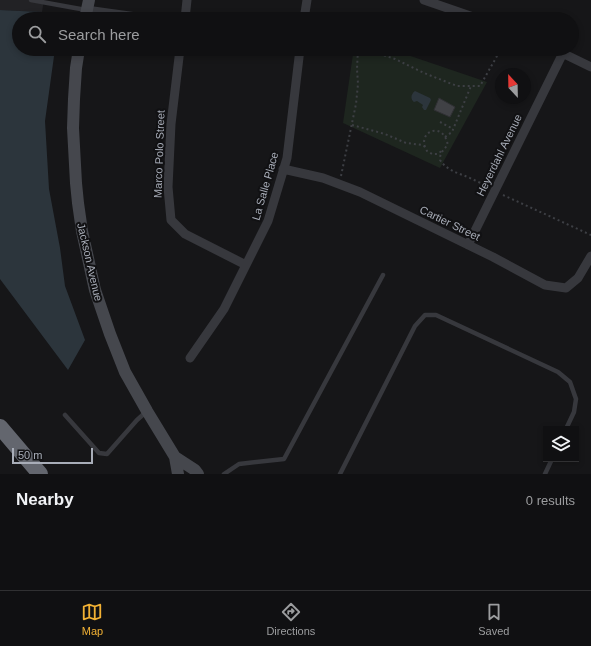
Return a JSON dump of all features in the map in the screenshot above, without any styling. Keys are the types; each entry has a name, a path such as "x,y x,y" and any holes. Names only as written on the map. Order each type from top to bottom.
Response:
{"highway":[{"path":"0,427 40,474"}],"main road":[{"name":"Jackson Avenue","path":"78,56 73,128 76,183 82,231 94,290 126,372 147,411 175,457 178,474"},
{"name":"Jackson Avenue","path":"175,457 195,470 198,474"}],"street":[{"path":"186,12 188,0"},
{"path":"305,12 307,0"},
{"path":"424,0 459,12"},
{"path":"86,10 100,12"},
{"name":"Marco Polo Street","path":"179,56 171,124 168,187 171,220 185,234 246,265"},
{"name":"La Salle Place","path":"190,358 224,309 268,221 287,158 299,56"},
{"name":"Heyerdahl Avenue","path":"468,245 556,56"},
{"path":"568,56 591,67"},
{"name":"Cartier Street","path":"283,169 323,178 360,192 545,285 566,288 578,278 591,256"}],"lane":[{"path":"31,0 86,10"},
{"path":"224,474 238,464 284,459 383,275"},
{"path":"340,474 415,326 425,315 436,315 558,372 570,382 576,399 574,412 567,426"},
{"path":"65,415 99,453 107,454 147,411"},
{"path":"545,474 551,462"}],"path":[{"path":"340,185 356,104 358,84 358,56"},
{"path":"386,56 457,86 480,86 497,56"},
{"path":"445,137 452,132 471,86"},
{"path":"440,122 453,129"},
{"path":"352,125 385,134 406,143 422,145 432,154 437,154 443,151"}],"shaded area":[{"path":"0,0 44,0 42,12 0,10"},
{"path":"0,10 42,12 12,12 12,56 54,56 45,121 49,189 60,248 65,286 85,340 68,370 0,279"},
{"path":"353,56 411,56 487,82 440,168 343,123"},
{"path":"415,91 430,98 431,100 426,110 422,107 423,105 417,101 414,102 412,99 412,95"}],"building":[{"path":"439,98 455,107 450,117 434,110"}]}
